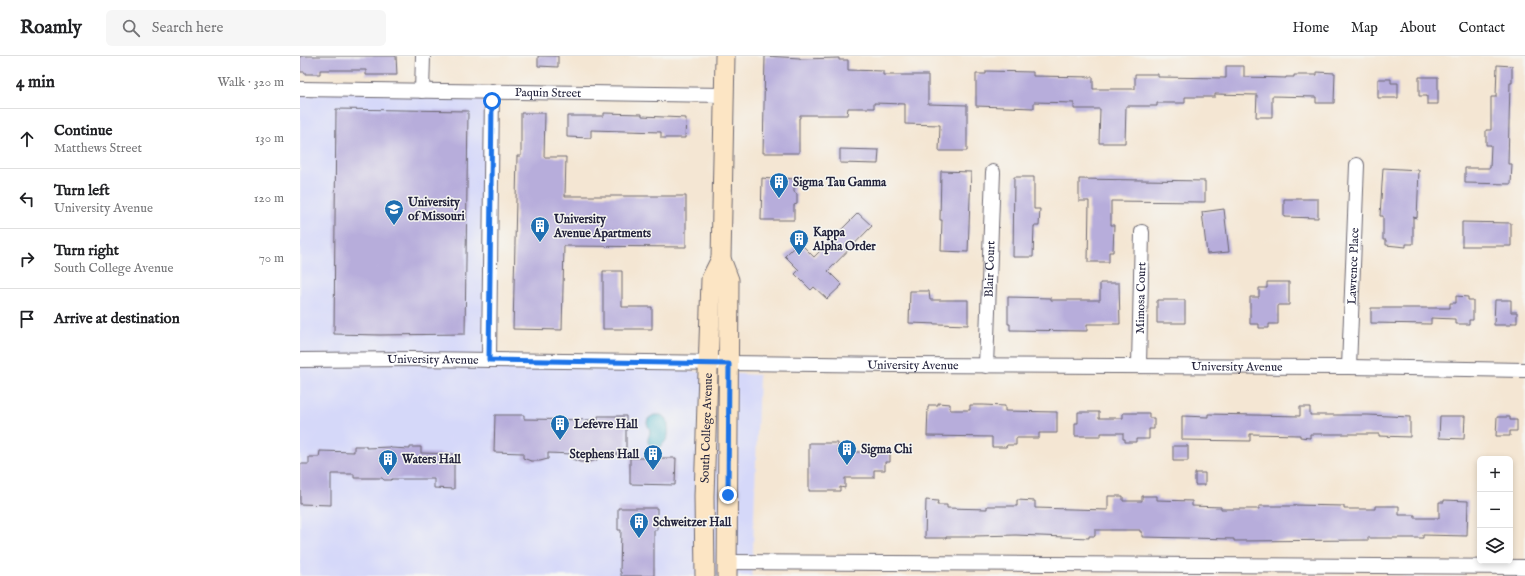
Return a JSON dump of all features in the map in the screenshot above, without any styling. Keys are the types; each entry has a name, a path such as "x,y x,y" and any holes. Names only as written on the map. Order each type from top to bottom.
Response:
{"main road":[{"name":"South College Avenue","path":"725,56 721,259 729,280 727,569"},
{"name":"South College Avenue","path":"705,576 704,496 711,279 721,259"}],"street":[{"path":"422,91 423,56"},
{"name":"Paquin Street","path":"300,89 724,95"},
{"path":"489,360 492,91"},
{"name":"Lawrence Place","path":"1349,367 1357,165"},
{"name":"Blair Court","path":"986,366 993,172"},
{"name":"Mimosa Court","path":"1139,365 1142,232"},
{"name":"University Avenue","path":"300,360 489,360 986,366 1139,365 1525,370"},
{"path":"727,569 910,562 1525,567"}],"shaded area":[{"name":"University of Missouri","path":"300,91 492,92 485,360 759,375 752,576 300,576"}],"water":[{"path":"654,415 661,415 667,419 668,436 665,442 658,448 652,447 648,442 650,429 647,422 649,418"}],"building":[{"path":"300,56 396,56 397,75 366,75 366,70 320,70 320,74 305,74 305,72 300,72"},
{"path":"538,56 558,56 558,67 538,66"},
{"path":"765,56 800,59 839,58 839,60 848,60 848,70 883,71 883,75 928,75 928,104 967,105 967,151 939,151 940,125 905,124 905,104 874,103 874,108 848,108 847,115 800,115 799,153 763,153"},
{"path":"1497,65 1512,66 1512,83 1510,83 1508,164 1512,164 1511,184 1465,183 1465,168 1490,168 1491,145 1486,145 1486,130 1491,130 1491,97 1496,97"},
{"path":"1226,66 1244,66 1244,77 1286,78 1294,77 1294,75 1317,75 1317,72 1335,73 1334,103 1316,103 1316,97 1272,96 1272,117 1256,117 1257,95 1215,94 1215,97 1185,97 1185,103 1157,103 1157,106 1126,106 1125,143 1099,143 1100,109 1074,109 1074,103 1034,102 1034,108 976,106 976,74 986,74 986,71 1033,72 1033,76 1093,77 1093,89 1135,89 1135,74 1158,74 1158,77 1226,78"},
{"path":"1419,77 1438,77 1438,104 1427,104 1427,96 1419,96"},
{"path":"1378,79 1391,79 1391,83 1398,83 1398,98 1378,98"},
{"path":"336,109 468,111 465,334 334,334"},
{"path":"521,113 545,113 544,157 566,157 565,196 686,196 686,247 564,246 562,330 513,329 517,156 521,156"},
{"path":"604,113 642,114 642,116 686,118 685,138 661,138 661,132 591,130 591,138 567,137 567,116 604,116"},
{"path":"840,149 879,150 878,164 840,163"},
{"path":"1383,168 1419,170 1417,218 1413,217 1413,244 1406,244 1406,247 1386,245 1386,240 1383,240 1383,216 1380,216"},
{"path":"941,171 971,172 968,252 941,251"},
{"name":"Sigma Tau Gamma","path":"773,177 794,179 794,192 797,194 797,204 794,205 794,220 761,220 762,178 772,179"},
{"path":"1014,177 1034,177 1034,209 1040,209 1039,226 1034,226 1033,257 1013,257"},
{"path":"1079,179 1205,181 1205,202 1111,201 1111,225 1114,225 1113,252 1109,252 1109,262 1088,262 1089,201 1079,201"},
{"path":"1284,199 1318,199 1318,218 1284,217"},
{"path":"1224,209 1229,252 1207,254 1202,212"},
{"name":"Kappa Alpha Order","path":"858,213 872,226 828,271 842,285 827,299 814,287 811,290 795,274 799,270 785,256 799,242 814,257"},
{"path":"1462,222 1511,223 1511,246 1462,246"},
{"path":"603,271 622,271 622,307 652,307 652,329 603,329"},
{"path":"1267,282 1289,282 1289,305 1278,305 1278,324 1269,324 1269,328 1259,328 1259,324 1250,324 1250,297 1259,297 1259,288 1267,288"},
{"path":"1100,283 1119,283 1120,324 1087,324 1087,331 1010,330 1010,324 1008,324 1008,297 1051,298 1051,300 1100,300"},
{"path":"910,291 929,291 930,300 968,300 968,325 909,323"},
{"path":"1456,296 1468,297 1468,300 1473,300 1473,320 1469,320 1469,324 1455,324 1455,319 1431,318 1431,324 1371,323 1371,308 1450,308 1450,303 1456,303"},
{"path":"1157,300 1185,300 1185,323 1157,323"},
{"path":"1495,300 1511,300 1511,312 1517,312 1517,323 1511,323 1511,325 1494,325"},
{"path":"938,403 950,404 950,410 970,410 970,405 983,405 1005,406 1005,411 1057,412 1057,433 1039,433 1039,438 1016,438 1016,445 1007,445 1006,447 992,447 992,437 927,436 928,407 929,405 938,405"},
{"path":"1300,407 1310,407 1310,415 1410,417 1410,437 1379,436 1379,434 1310,434 1310,438 1300,437 1300,435 1250,434 1250,441 1182,440 1182,416 1208,417 1208,414 1300,416"},
{"path":"1078,412 1099,412 1099,418 1123,418 1123,413 1149,413 1149,418 1154,418 1154,429 1149,429 1149,439 1136,439 1136,442 1125,442 1125,439 1123,439 1123,433 1101,433 1101,436 1075,436 1075,423 1078,423"},
{"name":"Lefevre Hall","path":"495,415 524,415 524,419 598,420 598,416 626,416 626,454 597,454 597,460 580,462 572,459 573,454 548,453 548,459 531,461 523,458 523,453 494,452"},
{"path":"1440,416 1465,416 1464,439 1439,438"},
{"path":"1497,417 1510,417 1510,420 1517,420 1517,431 1510,431 1510,436 1496,436"},
{"name":"Sigma Chi","path":"809,443 838,443 838,452 890,452 890,462 885,462 885,470 874,470 874,478 845,478 845,488 840,487 840,491 809,491"},
{"name":"Waters Hall","path":"354,446 366,446 366,448 390,447 410,449 410,447 421,447 421,453 454,454 454,489 434,488 434,479 384,480 382,478 354,478 354,474 331,474 331,505 300,504 300,464 309,464 309,457 319,457 320,451 354,452"},
{"path":"1173,446 1188,446 1188,461 1173,461"},
{"name":"Stephens Hall","path":"630,458 676,458 675,485 630,484"},
{"path":"1195,473 1205,473 1205,485 1195,485"},
{"path":"1108,496 1123,496 1123,501 1142,501 1142,496 1157,496 1157,500 1192,501 1192,506 1221,507 1221,509 1259,509 1259,506 1295,505 1344,506 1344,509 1375,509 1375,506 1399,506 1399,515 1415,515 1415,518 1439,518 1439,502 1444,502 1444,500 1468,501 1467,536 1423,535 1423,538 1368,538 1368,540 1234,541 1234,539 1142,537 1142,532 1140,532 1140,530 1095,530 1095,536 1089,536 1089,538 1016,535 925,538 926,500 938,501 937,505 947,505 947,508 987,509 987,506 1017,506 1017,500 1035,501 1035,508 1108,510"},
{"name":"Schweitzer Hall","path":"618,508 657,508 657,530 654,530 654,576 621,576 621,530 618,530"}],"place":[{"name":"Sigma Tau Gamma","path":"779,199"},
{"name":"University of Missouri","path":"394,226"},
{"name":"University Avenue Apartments","path":"540,243"},
{"name":"Kappa Alpha Order","path":"799,256"},
{"name":"Lefevre Hall","path":"560,441"},
{"name":"Sigma Chi","path":"847,466"},
{"name":"Stephens Hall","path":"653,471"},
{"name":"Waters Hall","path":"388,476"},
{"name":"Schweitzer Hall","path":"639,539"}],"route":[{"path":"492,101 489,360 729,364 728,495"}]}
